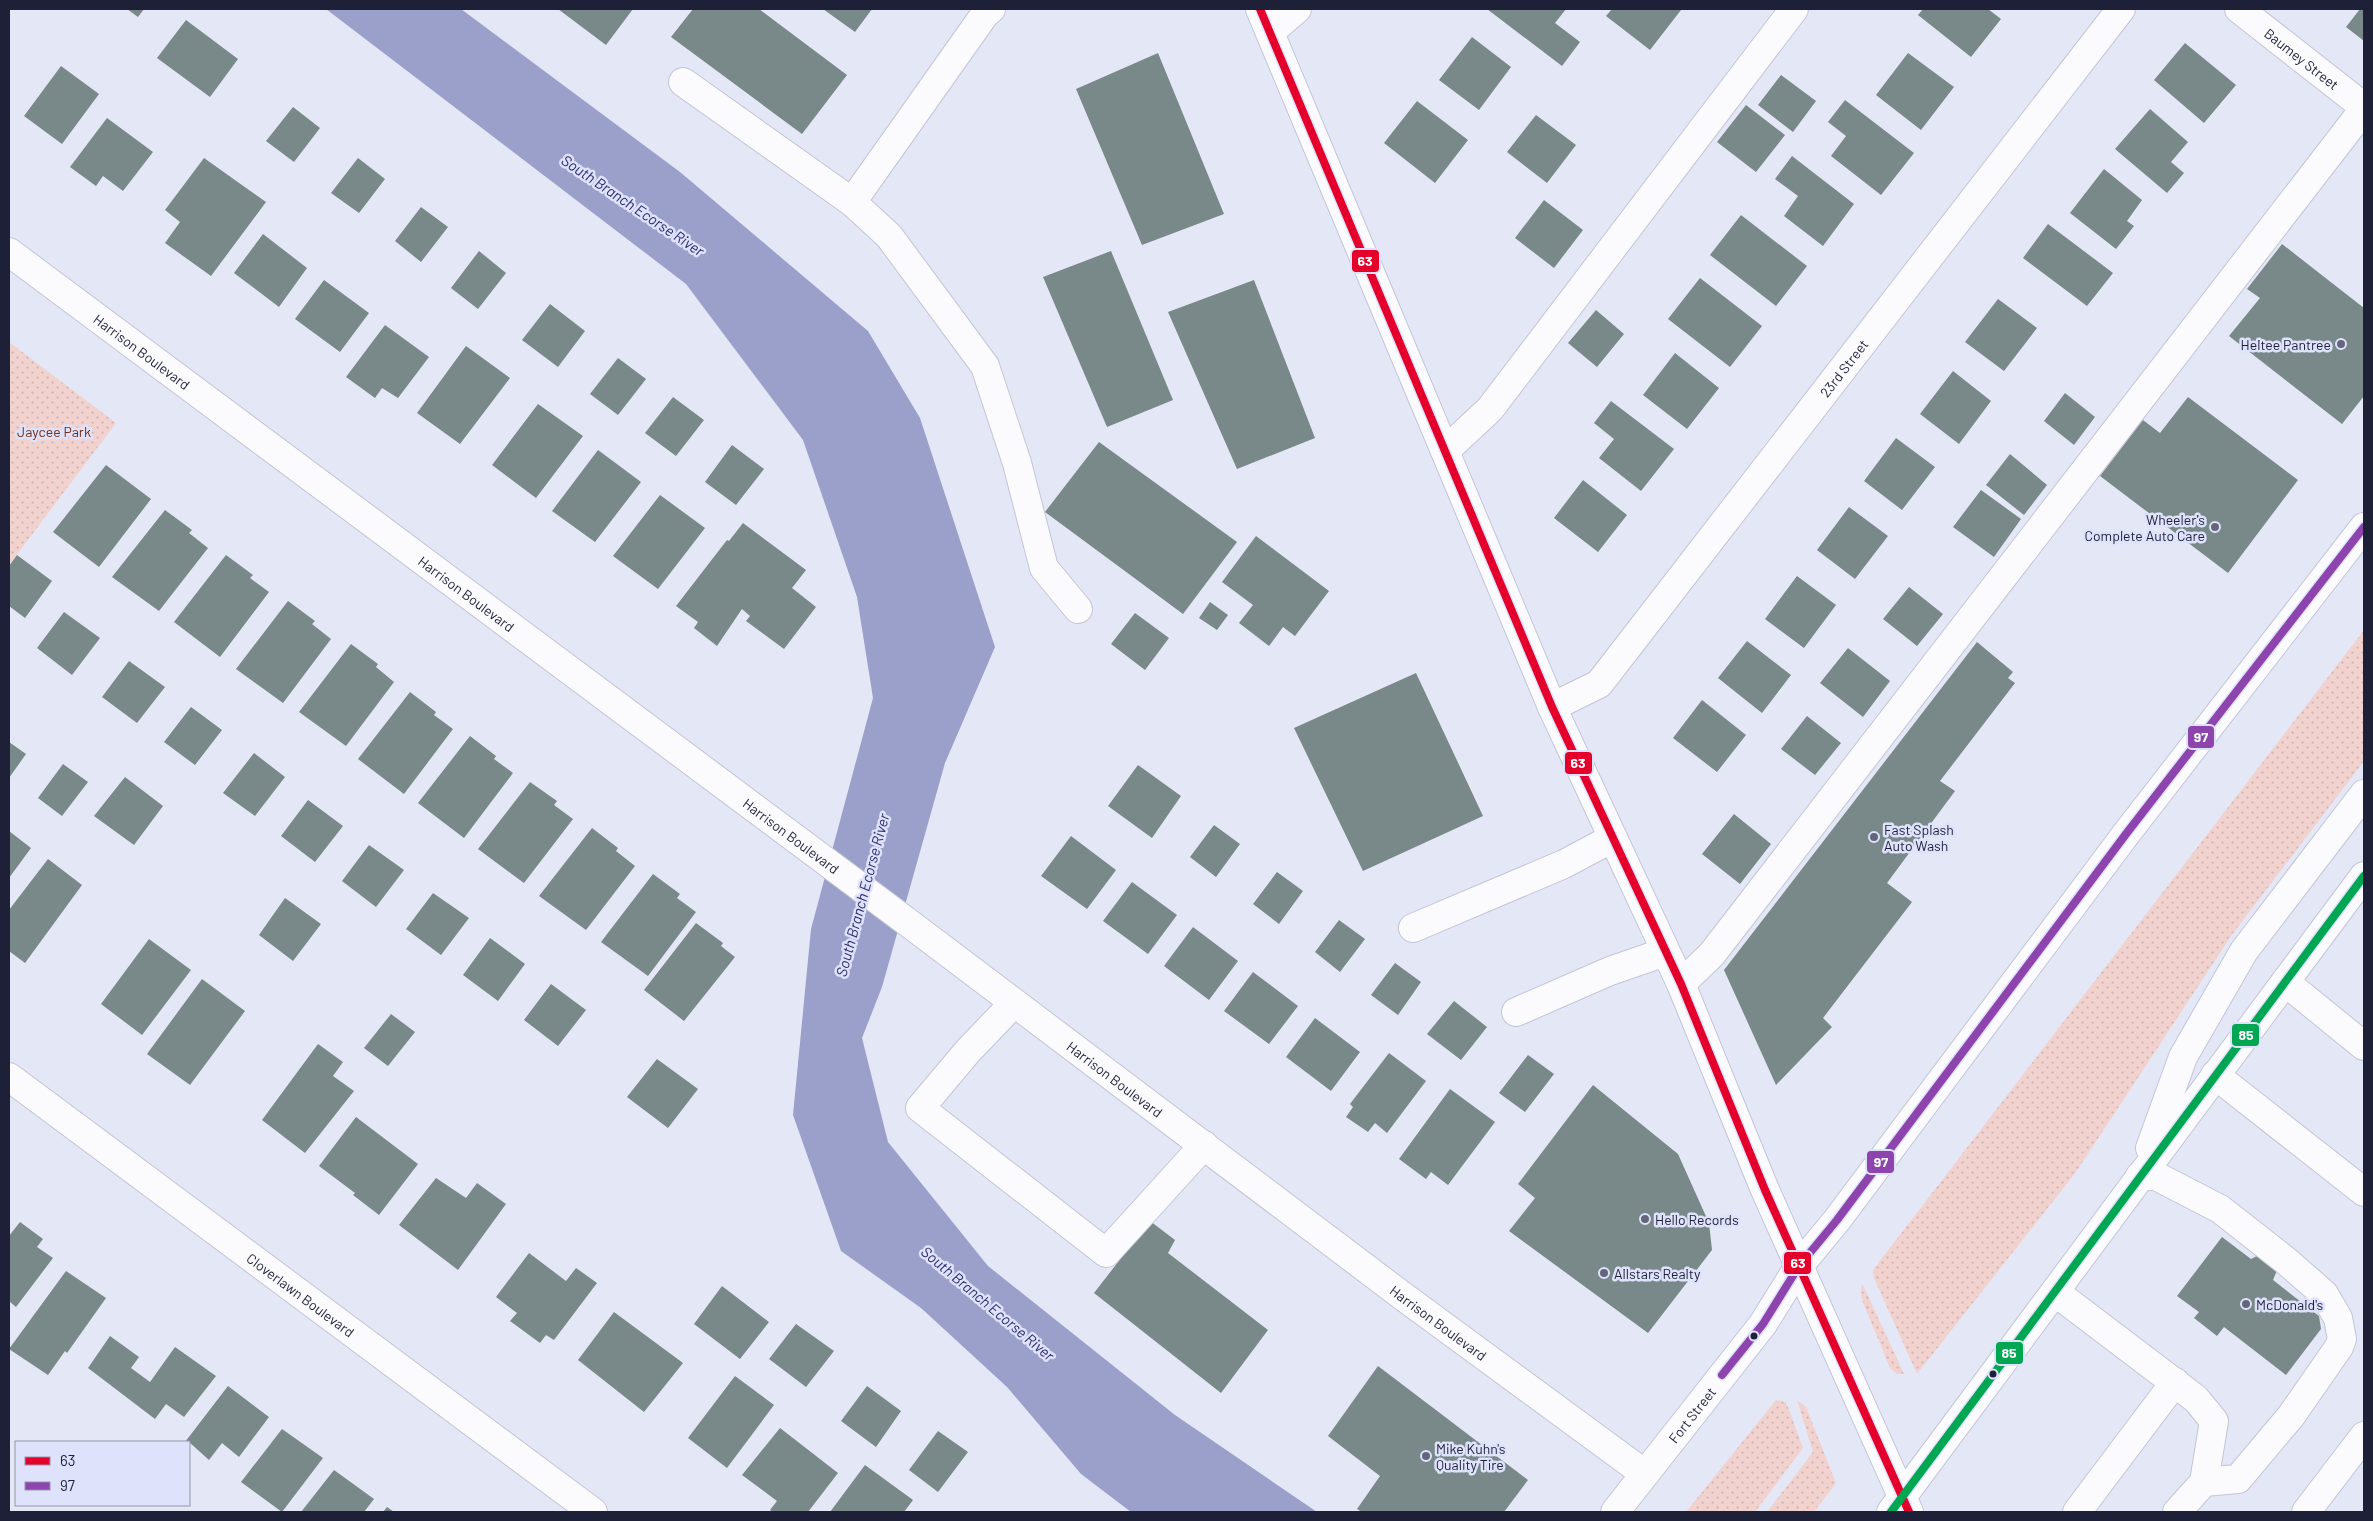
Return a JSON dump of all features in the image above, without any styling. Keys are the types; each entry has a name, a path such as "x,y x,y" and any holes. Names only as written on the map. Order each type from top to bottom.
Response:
{"street":[{"path":"852,202 985,14 991,9"},
{"path":"1296,9 1265,20 1552,707 1680,984 1900,1507"},
{"path":"1445,451 1490,410 1794,9"},
{"name":"23rd Street","path":"1552,707 1599,684 2121,9"},
{"name":"Baumey Street","path":"2239,9 2364,108"},
{"path":"683,82 852,202 889,236 985,366 1017,463 1044,568 1078,609"},
{"path":"1680,984 1712,954 2364,108"},
{"name":"Harrison Boulevard","path":"9,252 910,924 1404,1297 1645,1474"},
{"name":"Fort Street","path":"1615,1512 1763,1324 1799,1266 1837,1220 2126,834 2364,527"},
{"path":"2140,1176 2183,1057 2244,951 2364,794"},
{"path":"1413,928 1564,864 1613,838"},
{"path":"1900,1507 2140,1176 2364,876"},
{"path":"1516,1012 1610,971 1665,952"},
{"path":"2285,982 2364,1046"},
{"path":"1014,1003 968,1051 920,1108 1106,1253 1204,1145"},
{"path":"2215,1075 2364,1192"},
{"name":"Cloverlawn Boulevard","path":"9,1077 593,1512"},
{"path":"2140,1176 2156,1176 2220,1209 2285,1260 2324,1294 2334,1310 2341,1330 2342,1339 2339,1347 2291,1416 2238,1479 2204,1482"},
{"path":"2055,1292 2196,1399 2214,1421 2204,1482 2177,1512"},
{"path":"2077,1512 2175,1382"},
{"path":"2306,1512 2364,1436"}],"green space":[{"name":"Jaycee Park","path":"9,342 116,423 9,565"},
{"path":"2364,630 2364,761 2231,936 2076,1172 1917,1374 1874,1278 1873,1270"},
{"path":"1863,1285 1904,1374 1897,1374 1890,1368 1862,1300 1861,1286"},
{"path":"1776,1400 1786,1402 1803,1448 1755,1512 1686,1512"},
{"path":"1797,1400 1806,1407 1836,1483 1814,1512 1767,1512 1813,1452"}],"water":[{"name":"South Branch Ecorse River","path":"326,9 461,9 680,172 868,331 920,418 995,647 945,763 882,987 862,1038 888,1142 988,1266 1175,1415 1317,1512 1131,1512 1081,1474 1007,1387 921,1308 841,1251 793,1115 811,929 873,698 857,597 803,440 686,284"}],"building":[{"path":"127,9 144,9 138,17"},
{"path":"558,9 633,9 606,45"},
{"path":"693,9 759,9 847,75 802,134 671,37"},
{"path":"823,9 872,9 855,32"},
{"path":"1487,9 1566,9 1555,23 1580,42 1562,66"},
{"path":"1612,9 1681,10 1650,50 1606,16"},
{"path":"1923,9 1988,9 2001,19 1971,57 1918,15"},
{"path":"2360,9 2364,9 2364,41 2346,27"},
{"path":"186,20 238,59 210,97 157,58"},
{"path":"1472,37 1511,67 1479,110 1439,80"},
{"path":"2185,43 2236,85 2204,123 2154,80"},
{"path":"1158,53 1224,214 1142,245 1076,89"},
{"path":"1908,53 1954,87 1921,130 1876,95"},
{"path":"61,66 99,94 62,144 24,116"},
{"path":"1781,75 1816,101 1793,132 1758,105"},
{"path":"1845,100 1914,153 1881,195 1831,156 1846,136 1828,122"},
{"path":"1417,101 1468,140 1435,183 1384,143"},
{"path":"1746,105 1785,135 1756,172 1717,142"},
{"path":"293,107 320,128 294,162 266,141"},
{"path":"2150,109 2188,142 2171,162 2184,173 2167,193 2115,149"},
{"path":"1536,115 1576,145 1547,183 1507,152"},
{"path":"107,118 153,152 123,191 103,176 96,186 70,167"},
{"path":"1792,156 1854,204 1823,246 1784,216 1798,196 1775,179"},
{"path":"204,158 266,202 211,276 165,243 180,222 165,210"},
{"path":"358,158 385,179 359,213 331,193"},
{"path":"2104,169 2142,200 2127,221 2134,226 2116,249 2070,213"},
{"path":"1544,200 1583,230 1554,268 1515,238"},
{"path":"421,207 448,227 421,262 395,241"},
{"path":"1741,215 1807,266 1776,306 1710,255"},
{"path":"2048,224 2113,273 2087,306 2023,258"},
{"path":"263,234 307,268 279,307 234,273"},
{"path":"2282,244 2364,308 2364,396 2342,424 2229,336 2260,298 2247,289"},
{"path":"479,251 506,273 478,309 451,288"},
{"path":"1111,251 1173,400 1107,427 1043,277"},
{"path":"1700,278 1762,326 1730,367 1668,319"},
{"path":"324,280 369,313 340,352 295,319"},
{"path":"1254,280 1315,438 1237,469 1168,312"},
{"path":"1998,299 2037,328 2004,371 1965,342"},
{"path":"550,304 585,331 558,367 522,340"},
{"path":"1596,310 1624,334 1597,367 1568,343"},
{"path":"385,325 429,357 398,398 382,388 375,398 346,377"},
{"path":"466,346 510,378 460,444 417,413"},
{"path":"1675,353 1719,388 1687,429 1643,395"},
{"path":"618,358 646,379 618,415 590,394"},
{"path":"1953,371 1991,401 1959,444 1920,414"},
{"path":"2065,393 2095,417 2074,445 2044,421"},
{"path":"673,397 704,420 676,456 645,433"},
{"name":"Wheeler's Complete Auto Care","path":"2188,397 2298,480 2228,573 2100,476 2143,420 2160,433"},
{"path":"1611,401 1674,449 1641,491 1599,458 1614,439 1594,423"},
{"path":"538,404 583,436 536,498 492,465"},
{"path":"1896,438 1935,467 1902,510 1864,481"},
{"path":"1099,442 1237,542 1183,614 1045,512"},
{"path":"732,445 764,469 736,505 705,482"},
{"path":"598,450 641,482 595,542 552,511"},
{"path":"2010,454 2047,485 2024,515 1986,485"},
{"path":"106,465 151,499 99,567 53,532"},
{"path":"1583,480 1627,515 1598,552 1554,518"},
{"path":"1981,490 2021,519 1994,557 1953,527"},
{"path":"660,495 705,528 658,589 613,556"},
{"path":"1849,507 1888,536 1855,579 1817,550"},
{"path":"165,510 192,530 189,533 208,548 159,611 112,577"},
{"path":"743,523 806,570 792,588 816,607 784,649 746,621 750,616 742,609 717,646 694,628 698,622 676,606 727,540 729,541"},
{"path":"1256,536 1329,591 1295,636 1283,627 1269,646 1239,623 1253,605 1222,582"},
{"path":"17,555 52,581 25,618 9,606 9,566"},
{"path":"226,555 253,575 250,578 269,592 220,657 174,622"},
{"path":"1797,576 1836,605 1804,648 1765,619"},
{"path":"1909,587 1943,614 1917,646 1883,619"},
{"path":"288,601 315,621 312,624 331,639 283,703 236,669"},
{"path":"1210,602 1228,615 1217,630 1199,618"},
{"path":"64,612 100,638 72,675 37,648"},
{"path":"1135,613 1169,638 1145,670 1111,644"},
{"path":"1747,641 1791,675 1762,713 1718,678"},
{"name":"Fast Splash Auto Wash","path":"1977,642 2013,672 2008,678 2015,683 1940,781 1955,791 1887,883 1912,902 1823,1018 1832,1027 1776,1085 1724,970"},
{"path":"351,644 378,664 376,667 394,682 346,746 299,712"},
{"path":"1848,648 1890,681 1863,717 1820,683"},
{"path":"129,661 165,687 137,723 102,697"},
{"path":"1416,673 1483,816 1363,871 1294,728"},
{"path":"410,692 436,712 434,715 453,729 404,794 358,759"},
{"path":"1702,700 1746,735 1717,772 1673,738"},
{"path":"191,707 222,730 195,765 164,742"},
{"path":"1807,716 1841,743 1815,775 1781,749"},
{"path":"470,736 496,756 494,759 513,773 464,838 418,803"},
{"path":"9,742 26,754 9,778"},
{"path":"254,753 285,777 255,816 223,793"},
{"path":"63,764 88,782 62,816 38,798"},
{"path":"1138,765 1181,796 1152,838 1108,806"},
{"path":"125,777 163,806 134,845 94,816"},
{"path":"530,782 557,801 554,805 573,819 524,883 478,849"},
{"path":"308,800 343,826 315,862 281,836"},
{"path":"1734,814 1771,844 1740,884 1702,854"},
{"path":"1214,825 1240,844 1216,877 1190,857"},
{"path":"592,828 618,848 616,851 635,866 586,930 539,896"},
{"path":"9,831 31,848 9,878"},
{"path":"1071,836 1116,870 1087,909 1041,876"},
{"path":"369,845 404,870 376,907 342,881"},
{"path":"48,859 82,885 25,963 9,951 9,910"},
{"path":"1277,872 1303,891 1279,924 1253,904"},
{"path":"653,874 680,894 677,898 696,912 648,976 601,942"},
{"path":"1132,882 1177,915 1148,954 1103,921"},
{"path":"433,893 469,918 441,955 406,929"},
{"path":"285,898 321,924 293,961 259,935"},
{"path":"1339,920 1365,939 1340,972 1315,952"},
{"path":"696,923 723,943 721,946 735,957 684,1021 644,990"},
{"path":"1193,927 1238,961 1209,1000 1164,966"},
{"path":"490,938 525,964 498,1001 463,975"},
{"path":"149,939 191,970 142,1035 101,1004"},
{"path":"1395,963 1421,982 1398,1015 1371,995"},
{"path":"1253,972 1298,1006 1269,1044 1224,1011"},
{"path":"202,979 245,1011 190,1085 147,1054"},
{"path":"551,984 586,1010 558,1046 524,1020"},
{"path":"1454,1001 1487,1027 1461,1060 1427,1034"},
{"path":"391,1014 415,1032 388,1066 364,1048"},
{"path":"1315,1018 1360,1052 1331,1091 1286,1057"},
{"path":"318,1044 343,1062 333,1076 354,1091 305,1153 262,1120"},
{"path":"1389,1053 1426,1081 1387,1133 1375,1123 1368,1132 1346,1117 1353,1107 1350,1104"},
{"path":"1528,1055 1554,1074 1525,1112 1499,1093"},
{"path":"657,1059 698,1089 668,1128 627,1097"},
{"path":"1593,1085 1678,1154 1709,1223 1712,1250 1648,1333 1509,1231 1535,1198 1518,1184"},
{"path":"1450,1089 1495,1122 1448,1185 1431,1172 1426,1179 1399,1159"},
{"path":"356,1117 418,1164 379,1215 353,1195 355,1193 319,1166"},
{"path":"436,1178 466,1198 477,1183 506,1204 458,1270 399,1225"},
{"path":"1150,1221 1175,1240 1168,1253 1268,1330 1221,1393 1094,1293"},
{"path":"20,1222 43,1239 37,1247 53,1258 16,1307 9,1301 9,1236"},
{"name":"McDonald's","path":"2222,1237 2251,1259 2261,1254 2278,1268 2273,1280 2319,1316 2321,1329 2286,1375 2224,1327 2217,1336 2194,1318 2199,1312 2177,1296"},
{"path":"529,1253 566,1281 576,1268 597,1283 554,1340 546,1335 540,1343 510,1321 517,1313 496,1297"},
{"path":"66,1271 106,1298 67,1353 65,1351 48,1375 9,1349"},
{"path":"722,1286 769,1322 740,1359 694,1324"},
{"path":"614,1312 683,1363 644,1412 578,1360"},
{"path":"796,1324 834,1351 806,1387 769,1359"},
{"path":"110,1336 139,1357 131,1368 150,1382 175,1347 216,1376 184,1417 166,1404 155,1419 88,1368"},
{"name":"Mike Kuhn's Quality Tire","path":"1378,1366 1528,1480 1504,1512 1362,1512 1357,1509 1380,1476 1328,1436"},
{"path":"735,1376 774,1405 727,1468 688,1438"},
{"path":"228,1386 269,1417 239,1457 222,1443 209,1460 190,1441 186,1441"},
{"path":"867,1386 901,1411 876,1447 841,1421"},
{"path":"780,1428 838,1473 808,1512 773,1512 770,1510 777,1501 742,1475"},
{"path":"282,1429 323,1458 282,1512 241,1482"},
{"path":"938,1431 968,1452 938,1492 909,1470"},
{"path":"865,1465 913,1500 904,1512 830,1512"},
{"path":"334,1470 374,1499 364,1512 301,1512"},
{"path":"387,1507 394,1512 383,1512"}],"transit line":[{"name":"63","path":"1260,9 1552,707 1681,984 1765,1190 1909,1512"},
{"name":"97","path":"1722,1375 1763,1324 1799,1266 1837,1220 2126,834 2364,527"},
{"name":"85","path":"1891,1512 2364,876"}],"place":[{"name":"Heltee Pantree","path":"2341,344"},
{"name":"Wheeler's Complete Auto Care","path":"2215,527"},
{"name":"Fast Splash Auto Wash","path":"1874,837"},
{"name":"Hello Records","path":"1645,1219"},
{"name":"Allstars Realty","path":"1604,1273"},
{"name":"McDonald's","path":"2246,1304"},
{"name":"Mike Kuhn's Quality Tire","path":"1426,1456"}]}
